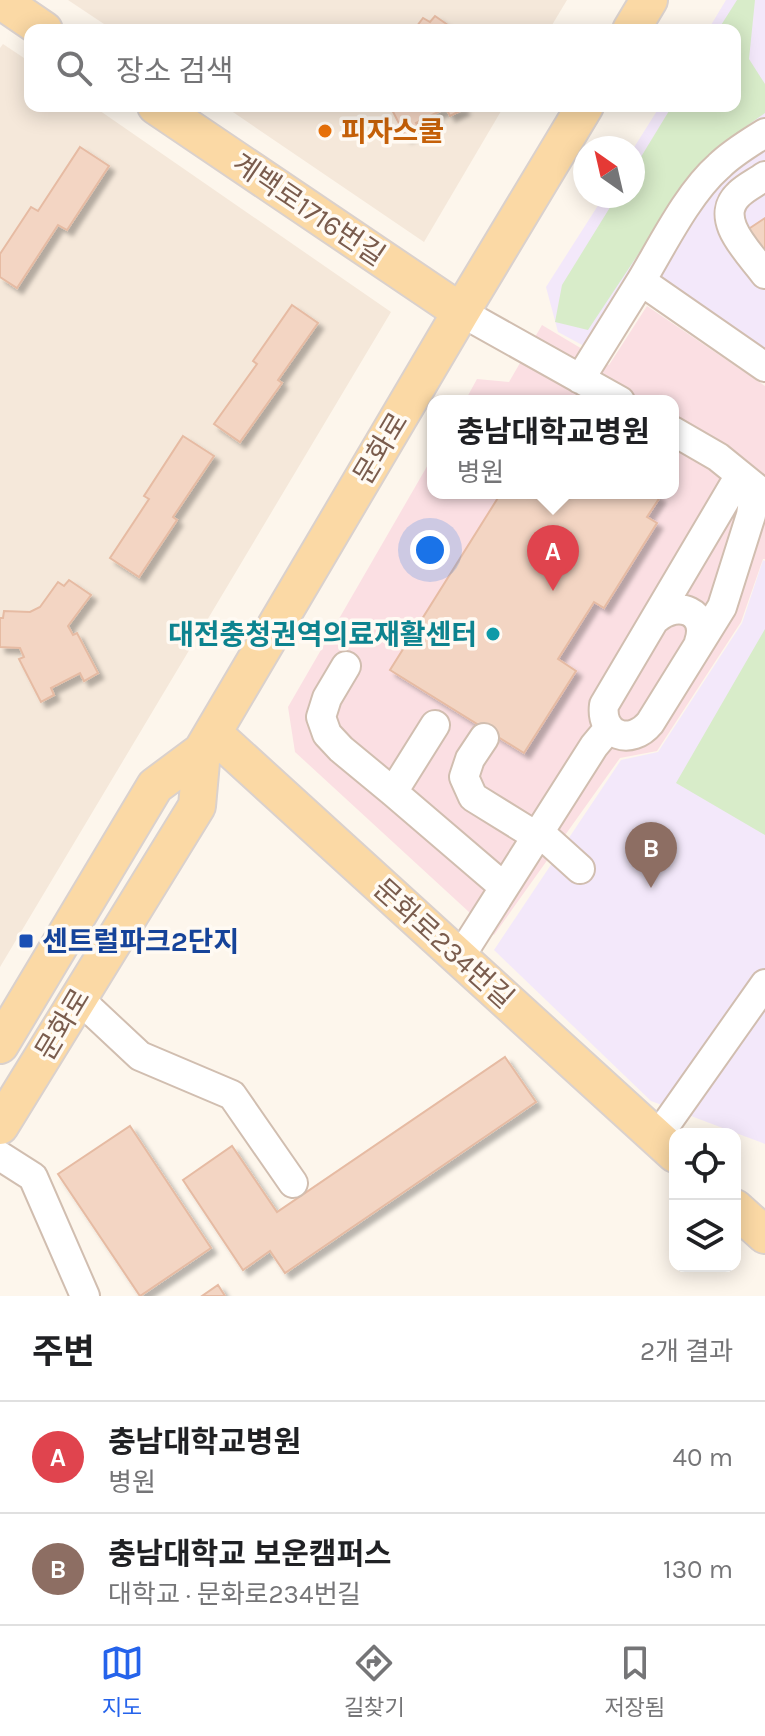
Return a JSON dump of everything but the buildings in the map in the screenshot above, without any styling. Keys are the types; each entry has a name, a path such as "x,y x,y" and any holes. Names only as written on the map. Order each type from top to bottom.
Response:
{"main road":[{"path":"0,0 35,24"},
{"path":"635,24 649,0"},
{"name":"계백로1716번길","path":"165,112 461,312"},
{"name":"문화로","path":"0,1045 155,786 207,742 581,112"},
{"name":"문화로","path":"0,1126 197,806 207,742"},
{"name":"문화로234번길","path":"207,742 460,957 666,1146"},
{"path":"741,1213 765,1235"}],"street":[{"path":"580,379 701,185 718,166 765,133"},
{"path":"765,176 737,194 729,211 730,226 765,274"},
{"path":"641,281 765,367"},
{"path":"461,312 609,395"},
{"path":"679,434 718,457 755,487 751,515 722,607 644,729 638,734 623,736 609,728 605,721 604,705 740,475"},
{"path":"656,619 669,609 685,610 701,627 699,642"},
{"path":"346,666 327,698 321,717 327,734 504,887"},
{"path":"393,792 435,725"},
{"path":"460,957 594,746 609,728"},
{"path":"484,738 470,759 464,777 473,797 538,834 580,869"},
{"path":"666,1146 765,984"},
{"path":"78,998 140,1056 232,1095 293,1183"},
{"path":"0,1156 33,1177 85,1296"}],"shaded area":[{"path":"68,0 567,0 553,24 104,24"},
{"path":"726,0 765,0 765,383 662,310 644,302 610,360 558,332 546,287 596,208 645,208 645,136 641,136 656,112 741,112 741,24 712,24"},
{"name":"센트럴파크2단지","path":"3,44 24,58 24,112 102,112 391,312 0,967 0,48"},
{"path":"233,112 500,112 424,242"},
{"path":"647,306 765,386 765,559 741,622 657,751 620,758 494,935 295,752 288,707 427,466 427,499 679,499 679,395 468,395 477,379 509,382 542,325 609,365"},
{"path":"763,560 765,1144 741,1135 741,1128 723,1128 651,1101 494,950 621,760 658,752 742,623"}],"green space":[{"path":"737,0 755,0 749,59 765,84 765,113 717,147 696,167 588,330 555,322 562,285 610,208 645,208 645,150 668,112 741,112 741,24 722,24"},
{"path":"765,629 765,835 676,783"}],"place":[{"name":"피자스쿨","path":"325,131"},
{"name":"충남대학교병원","path":"553,591"},
{"name":"대전충청권역의료재활센터","path":"493,634"},
{"name":"충남대학교 보운캠퍼스","path":"651,888"},
{"name":"센트럴파크2단지","path":"26,941"}]}
